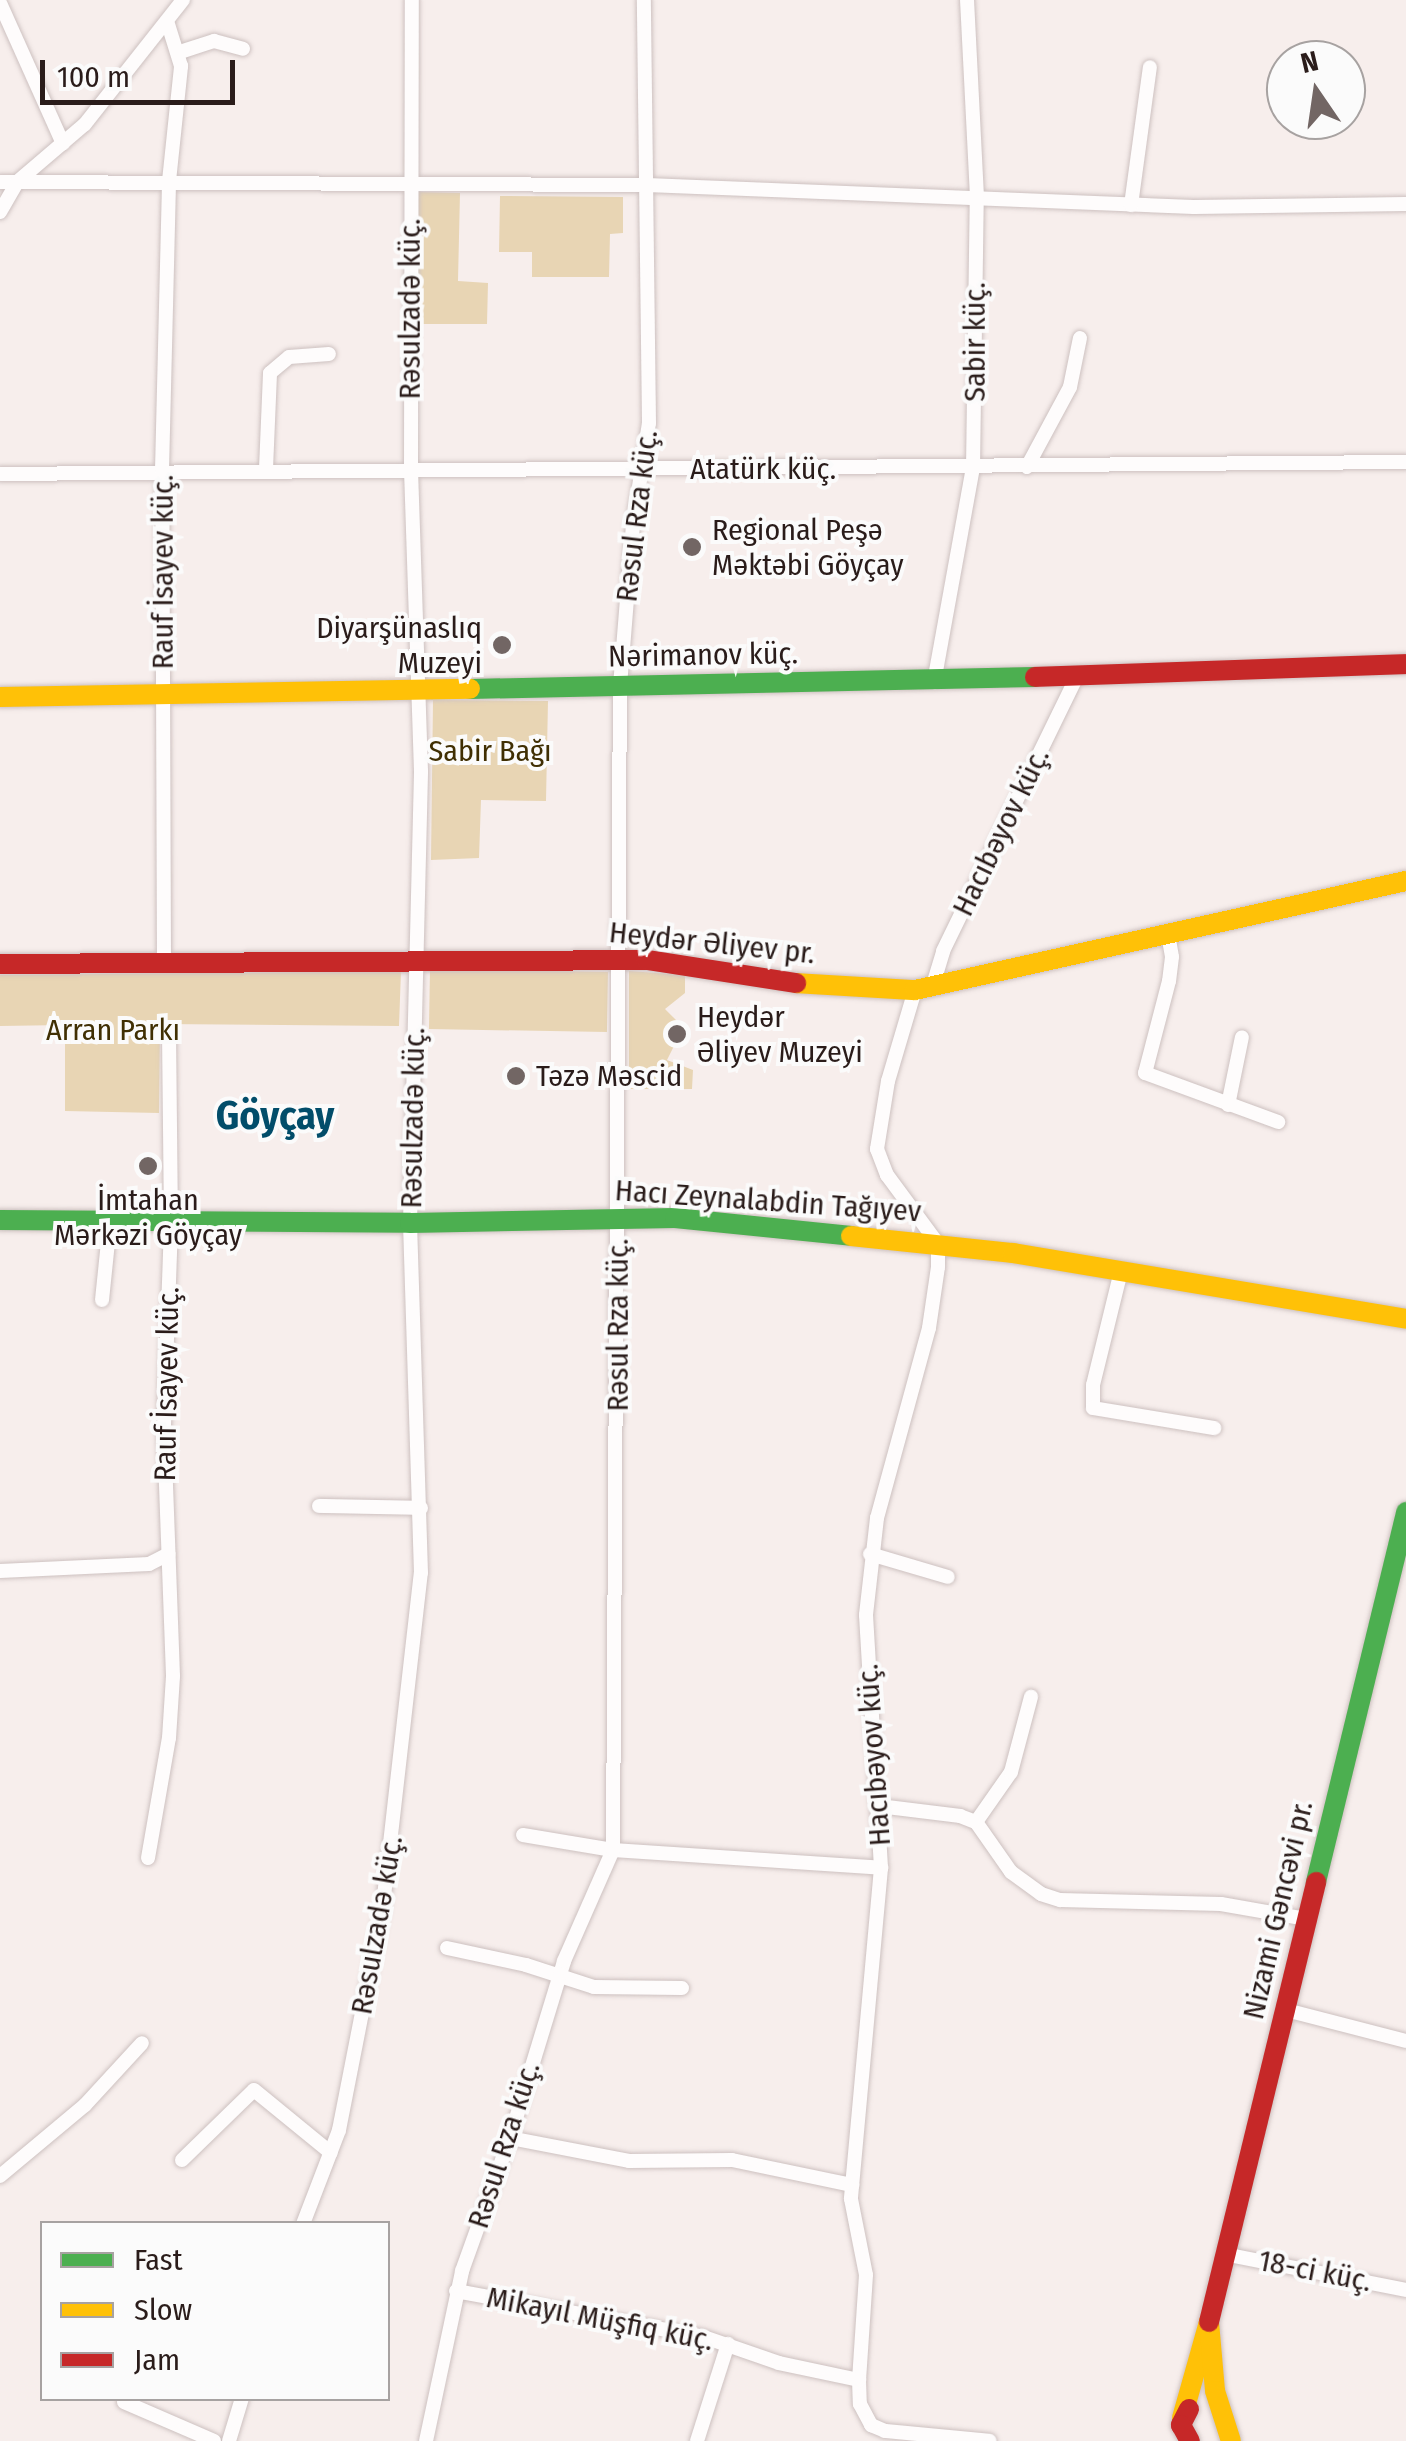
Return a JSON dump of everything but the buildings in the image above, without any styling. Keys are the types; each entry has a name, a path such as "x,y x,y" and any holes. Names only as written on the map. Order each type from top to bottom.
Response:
{"street":[{"path":"0,212 17,182 85,124 168,24 183,0"},
{"name":"Rəsulzadə küç.","path":"303,2221 332,2153 379,1923 418,1623 421,1508 410,1223 418,962 419,689 411,468 412,0"},
{"name":"Rəsul Rza küç.","path":"426,2441 456,2291 510,2138 558,1977 613,1850 620,686 633,525 650,423 644,0"},
{"name":"Sabir küç.","path":"934,682 973,468 977,197 967,0"},
{"path":"0,3 60,146 54,162 64,177 74,181"},
{"path":"168,24 180,52 214,41 243,50"},
{"name":"Rauf İsayev küç.","path":"164,963 162,470 169,182 180,99 180,52"},
{"path":"1131,205 1150,66"},
{"path":"0,182 647,185 1131,205 1406,204"},
{"path":"1028,467 1070,387 1080,338"},
{"path":"266,469 270,373 289,357 329,354"},
{"name":"Atatürk küç.","path":"0,474 1406,462"},
{"name":"Nərimanov küç.","path":"0,696 934,682 1368,662 1406,664"},
{"name":"Hacıbəyov küç.","path":"990,2441 885,2431 872,2425 864,2417 859,2380 866,2300 852,2220 852,2185 881,1868 867,1656 870,1554 929,1328 938,1244 887,1174 877,1149 888,1081 924,989 1076,678"},
{"name":"Heydər Əliyev pr.","path":"0,964 618,960 672,962 791,983 924,989 1406,882"},
{"path":"1168,934 1172,957 1145,1073 1278,1122"},
{"name":"Rauf İsayev küç.","path":"148,1858 172,1711 164,1425 170,1223 169,1035"},
{"path":"1228,1105 1242,1037"},
{"name":"Hacı Zeynalabdin Tağıyev","path":"0,1220 410,1223 675,1218 938,1244 1406,1320"},
{"path":"102,1300 110,1222"},
{"path":"1121,1271 1093,1385 1092,1408 1214,1428"},
{"path":"318,1506 421,1508"},
{"name":"Nizami Gəncəvi pr.","path":"1209,2322 1406,1512"},
{"path":"0,1571 148,1564 169,1554"},
{"path":"870,1554 948,1577"},
{"path":"976,1822 1011,1772 1031,1696"},
{"path":"879,1806 960,1816 976,1822 1011,1872 1041,1894 1060,1900 1221,1904 1306,1919"},
{"path":"524,1836 613,1850 881,1868"},
{"path":"447,1948 594,1988 682,1988"},
{"path":"1286,2010 1406,2041"},
{"path":"0,2176 85,2105 142,2043"},
{"path":"182,2160 254,2090 332,2153"},
{"path":"510,2138 630,2161 732,2160 852,2185"},
{"name":"18-ci küç.","path":"1224,2254 1406,2290"},
{"name":"Mikayıl Müşfiq küç.","path":"456,2291 728,2344 778,2363 859,2380"},
{"path":"1182,2433 1209,2322"},
{"path":"1209,2322 1210,2364 1221,2435"},
{"path":"697,2441 728,2344"},
{"path":"229,2441 241,2401"},
{"path":"124,2402 214,2441"},
{"path":"1182,2433 1190,2407 1203,2404 1216,2408 1221,2435"}],"green space":[{"path":"416,192 460,193 458,281 488,283 487,324 416,324"},
{"path":"500,196 623,197 623,233 610,234 609,277 532,277 532,252 499,252"},
{"name":"Sabir Bağı","path":"433,700 548,701 546,801 481,800 479,858 431,860"},
{"path":"430,969 608,972 607,1032 429,1029"},
{"name":"Arran Parkı","path":"401,971 399,1026 160,1024 159,1113 65,1111 65,1025 0,1026 0,975"},
{"path":"629,971 685,975 685,993 665,1009 680,1024 666,1032 675,1044 667,1060 693,1070 692,1089 629,1089"}],"traffic: fast":[{"path":"470,689 1035,677"},
{"path":"0,1220 410,1223 675,1218 851,1236"},
{"path":"1316,1882 1406,1512"}],"traffic: slow":[{"path":"0,697 470,689"},
{"path":"796,983 915,990 1406,881"},
{"path":"851,1236 1013,1253 1406,1319"},
{"path":"1182,2418 1209,2322 1215,2391 1231,2441"}],"traffic: jam":[{"path":"1035,677 1406,664"},
{"path":"0,964 647,960 796,983"},
{"path":"1209,2322 1316,1882"},
{"path":"1189,2409 1181,2425 1190,2441"}],"place":[{"name":"Regional Peşə Məktəbi Göyçay","path":"692,547"},
{"name":"Diyarşünaslıq Muzeyi","path":"502,645"},
{"name":"Heydər Əliyev Muzeyi","path":"677,1034"},
{"name":"Təzə Məscid","path":"516,1076"},
{"name":"İmtahan Mərkəzi Göyçay","path":"148,1166"}],"district":[{"name":"Göyçay","path":"275,1116"}]}
